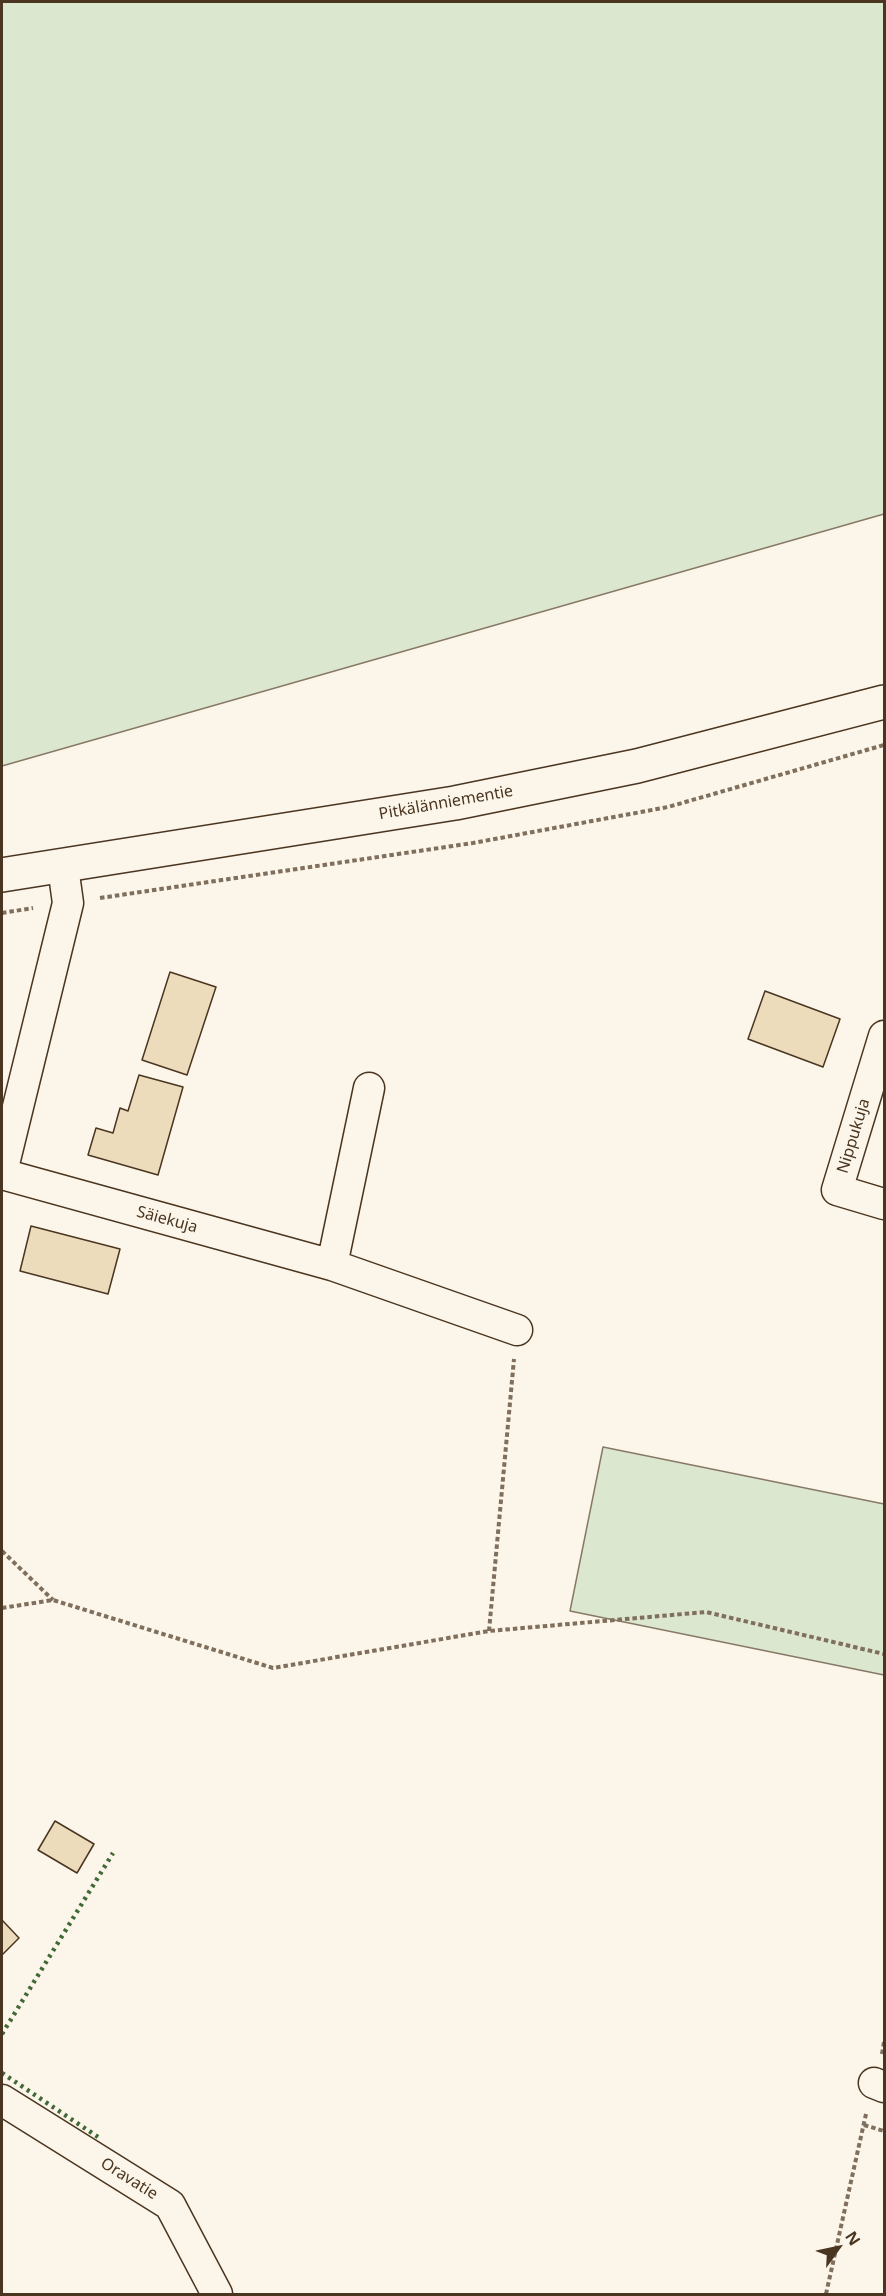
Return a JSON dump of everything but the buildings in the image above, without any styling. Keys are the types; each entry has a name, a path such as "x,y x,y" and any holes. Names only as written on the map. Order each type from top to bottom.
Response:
{"street":[{"name":"Pitkälänniementie","path":"2,875 455,803 638,766 885,702"},
{"name":"Säiekuja","path":"63,867 68,903 2,1173 332,1265 517,1330"},
{"name":"Nippukuja","path":"885,1036 837,1190 885,1204"},
{"path":"332,1265 369,1088"},
{"name":"Oravatie","path":"2,2100 170,2205 217,2295"}],"path":[{"path":"489,1630 517,1330"},
{"path":"2,1551 53,1600"},
{"path":"2,1608 53,1600 273,1668 489,1630 706,1612 885,1654"},
{"path":"826,2295 864,2125 879,2085 885,2042"},
{"path":"864,2125 885,2131"}],"green space":[{"path":"2,2 884,2 884,514 2,766"},
{"path":"603,1447 884,1504 884,1675 570,1611"}],"hedge":[{"path":"2,2034 113,1853"},
{"path":"2,2073 98,2137"}]}
